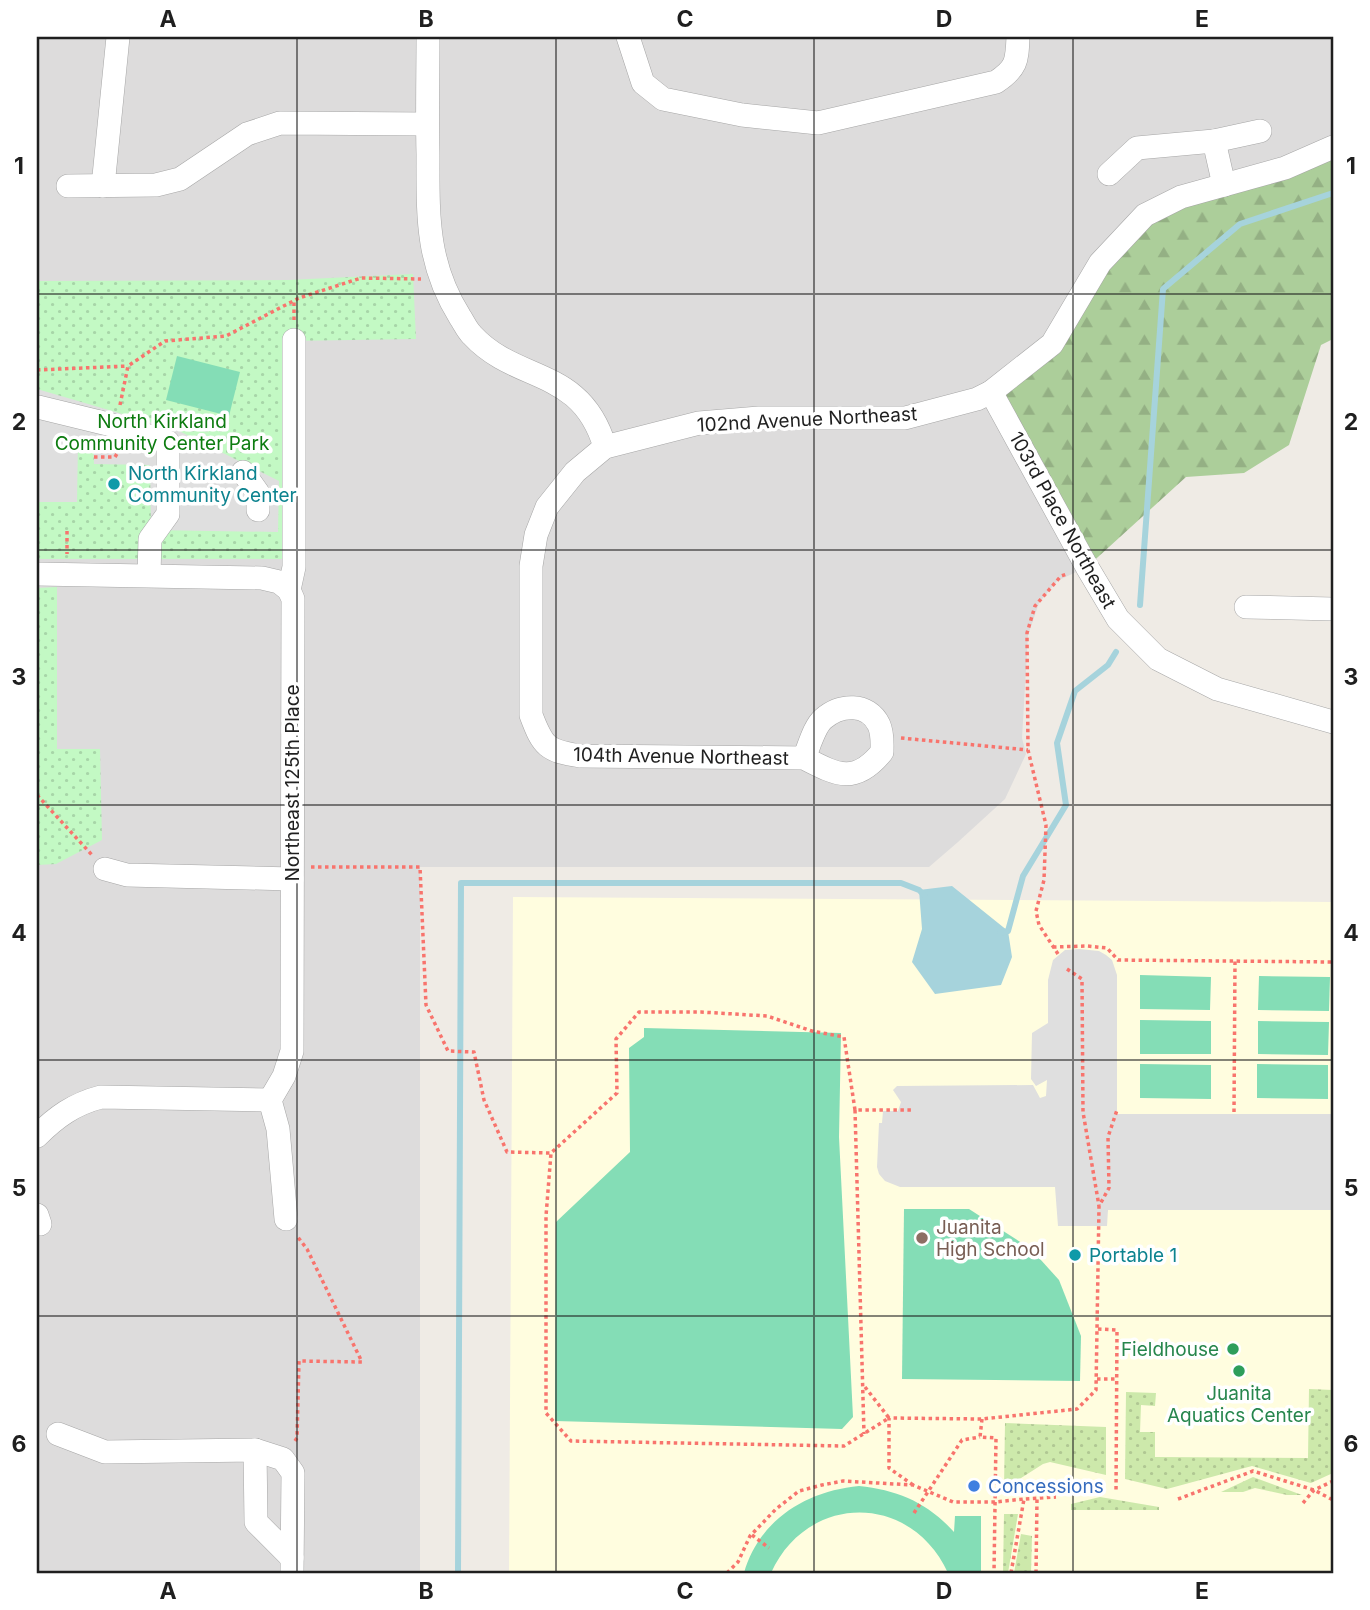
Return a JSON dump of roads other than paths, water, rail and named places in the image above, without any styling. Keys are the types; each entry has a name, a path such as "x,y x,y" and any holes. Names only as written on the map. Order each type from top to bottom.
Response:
{"street":[{"path":"103,186 118,37"},
{"path":"428,37 428,227 436,266 448,298 472,335 499,356 576,396 598,425 604,446"},
{"path":"628,37 643,83 663,99 742,115 818,123 996,82 1009,73 1018,48"},
{"path":"68,186 156,185 180,179 247,134 280,123 427,124"},
{"path":"1109,174 1137,148 1214,141 1260,131"},
{"path":"1214,141 1224,185"},
{"name":"102nd Avenue Northeast","path":"604,446 699,423 759,418 905,418 977,399 991,392 1052,344 1100,263 1145,215 1181,197 1284,168 1333,147"},
{"name":"Northeast 125th Place","path":"270,1100 284,1076 292,1051 293,599 289,590 293,567 293,340"},
{"name":"103rd Place Northeast","path":"991,392 1118,619 1158,659 1217,690 1333,722"},
{"path":"38,407 168,442 168,514 150,539 149,575"},
{"name":"104th Avenue Northeast","path":"604,446 575,472 548,507 536,536 531,566 531,715 537,732 546,745 558,752 581,757 804,758 832,772 855,774 872,765 882,752 882,736 878,724 872,715 860,708 842,708 821,720 804,758"},
{"path":"243,472 258,493 258,510"},
{"path":"37,574 262,578 279,582 289,590"},
{"path":"1246,607 1333,609"},
{"path":"105,869 127,875 292,879"},
{"path":"37,1136 59,1115 80,1102 101,1097 270,1100 278,1129 286,1219"},
{"path":"58,1434 105,1452 255,1450 283,1458 293,1473 292,1565"},
{"path":"255,1450 256,1522 292,1565"}],"water":[{"path":"952,886 1008,931 1012,957 1001,985 935,994 912,962 922,929 919,890"}],"waterway":[{"path":"1140,605 1163,289 1240,224 1333,193"},
{"path":"1000,933 1008,931 1023,876 1066,805 1057,743 1075,691 1108,665 1116,652"},
{"path":"458,1573 461,883 901,883 919,890 924,895"}],"place":[{"name":"North Kirkland Community Center","path":"114,484"},
{"name":"Juanita High School","path":"922,1238"},
{"name":"Portable 1","path":"1075,1255"},
{"name":"Fieldhouse","path":"1233,1349"},
{"name":"Juanita Aquatics Center","path":"1239,1371"},
{"name":"Concessions","path":"974,1486"}],"park label":[{"name":"North Kirkland Community Center Park","path":"162,432"}]}
